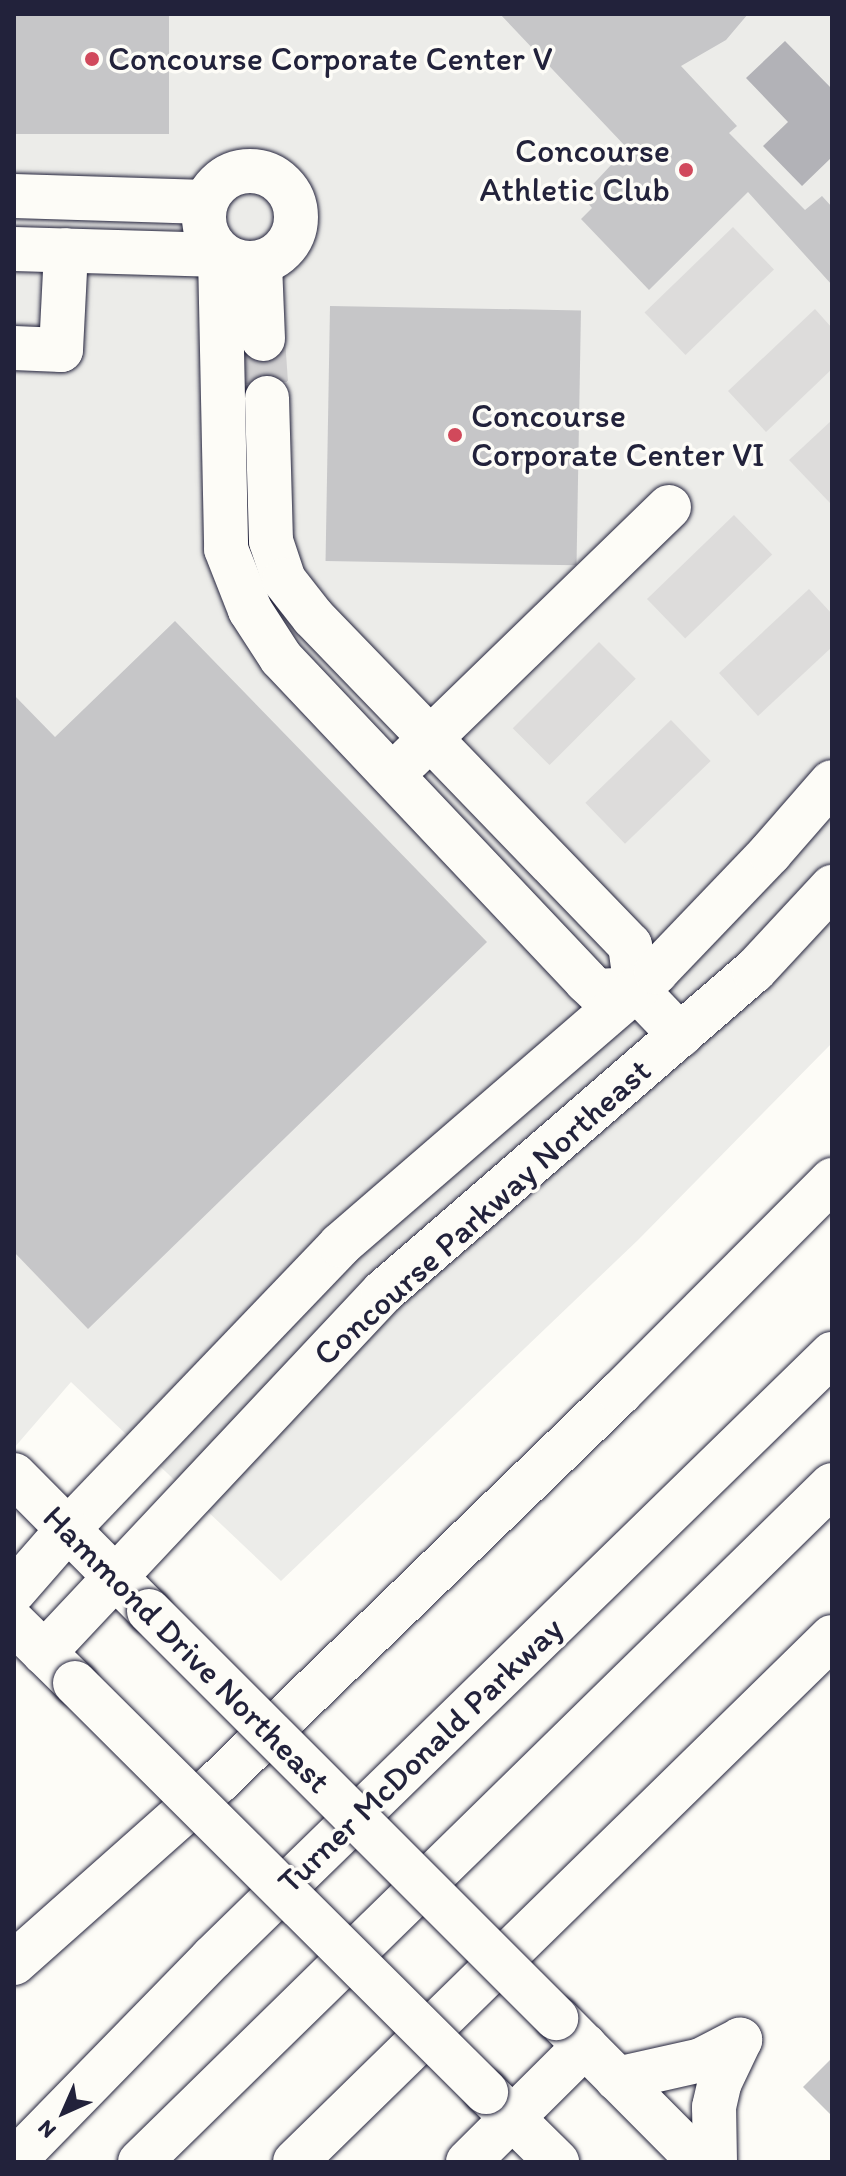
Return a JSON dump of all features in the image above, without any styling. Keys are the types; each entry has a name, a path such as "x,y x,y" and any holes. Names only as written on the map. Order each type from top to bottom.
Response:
{"main road":[{"path":"14,249 240,259 280,252 290,240 296,224 290,193 280,181 265,173 235,172 212,189 206,202 206,231 240,259 263,339"},
{"path":"14,196 206,202"},
{"path":"14,348 61,350 66,250"},
{"path":"240,259 224,411 226,549 250,610 281,658 390,777 597,991 636,989"},
{"path":"224,411 267,406 271,541 284,580 313,617 630,945 636,989 680,1035"},
{"path":"390,777 669,507"},
{"name":"Concourse Parkway Northeast","path":"14,1591 68,1529 340,1245 636,989 770,853 832,782"},
{"name":"Concourse Parkway Northeast","path":"44,1653 383,1292 754,971 832,887"},
{"path":"620,1393 832,1147"},
{"path":"14,1963 219,1781 620,1393 832,1180"},
{"name":"Turner McDonald Parkway","path":"14,2161 212,1958 832,1354"},
{"name":"Hammond Drive Northeast","path":"14,1475 700,2162"},
{"path":"140,2162 832,1485"},
{"path":"14,1623 557,2162"},
{"path":"295,2162 832,1637"},
{"path":"14,2123 212,1958"},
{"path":"468,2162 499,2105 570,2032"},
{"path":"617,2079 701,2060 740,2040 720,2082 714,2107 715,2162"}],"shaded area":[{"path":"14,14 832,14 832,1043 638,1240 281,1581 71,1382 14,1448"},
{"path":"785,41 832,89 832,157 802,186 763,146 788,122 746,78"},
{"path":"733,227 774,269 686,355 645,312"},
{"path":"815,309 832,328 832,369 766,432 728,391"},
{"path":"832,420 832,502 830,503 789,460"},
{"path":"734,515 772,555 685,639 647,599"},
{"path":"809,589 832,614 832,647 758,716 719,673"},
{"path":"599,642 636,679 550,765 513,728"},
{"path":"671,720 711,761 625,844 585,803"}],"building":[{"name":"Concourse Corporate Center V","path":"14,14 169,14 169,134 14,134"},
{"name":"Concourse Athletic Club","path":"500,14 748,14 726,40 681,66 737,126 729,133 805,210 822,196 832,207 832,285 748,192 649,290 581,219 592,208 582,196 627,148"},
{"name":"Concourse Corporate Center VI","path":"330,306 581,310 577,565 326,561"},
{"path":"175,621 487,942 88,1329 14,1252 14,695 55,737"},
{"path":"832,2058 832,2116 803,2087"}],"tunnel":[{"path":"263,339 267,398"}],"place":[{"name":"Concourse Corporate Center V","path":"92,59"},
{"name":"Concourse Athletic Club","path":"686,170"},
{"name":"Concourse Corporate Center VI","path":"455,435"}]}
